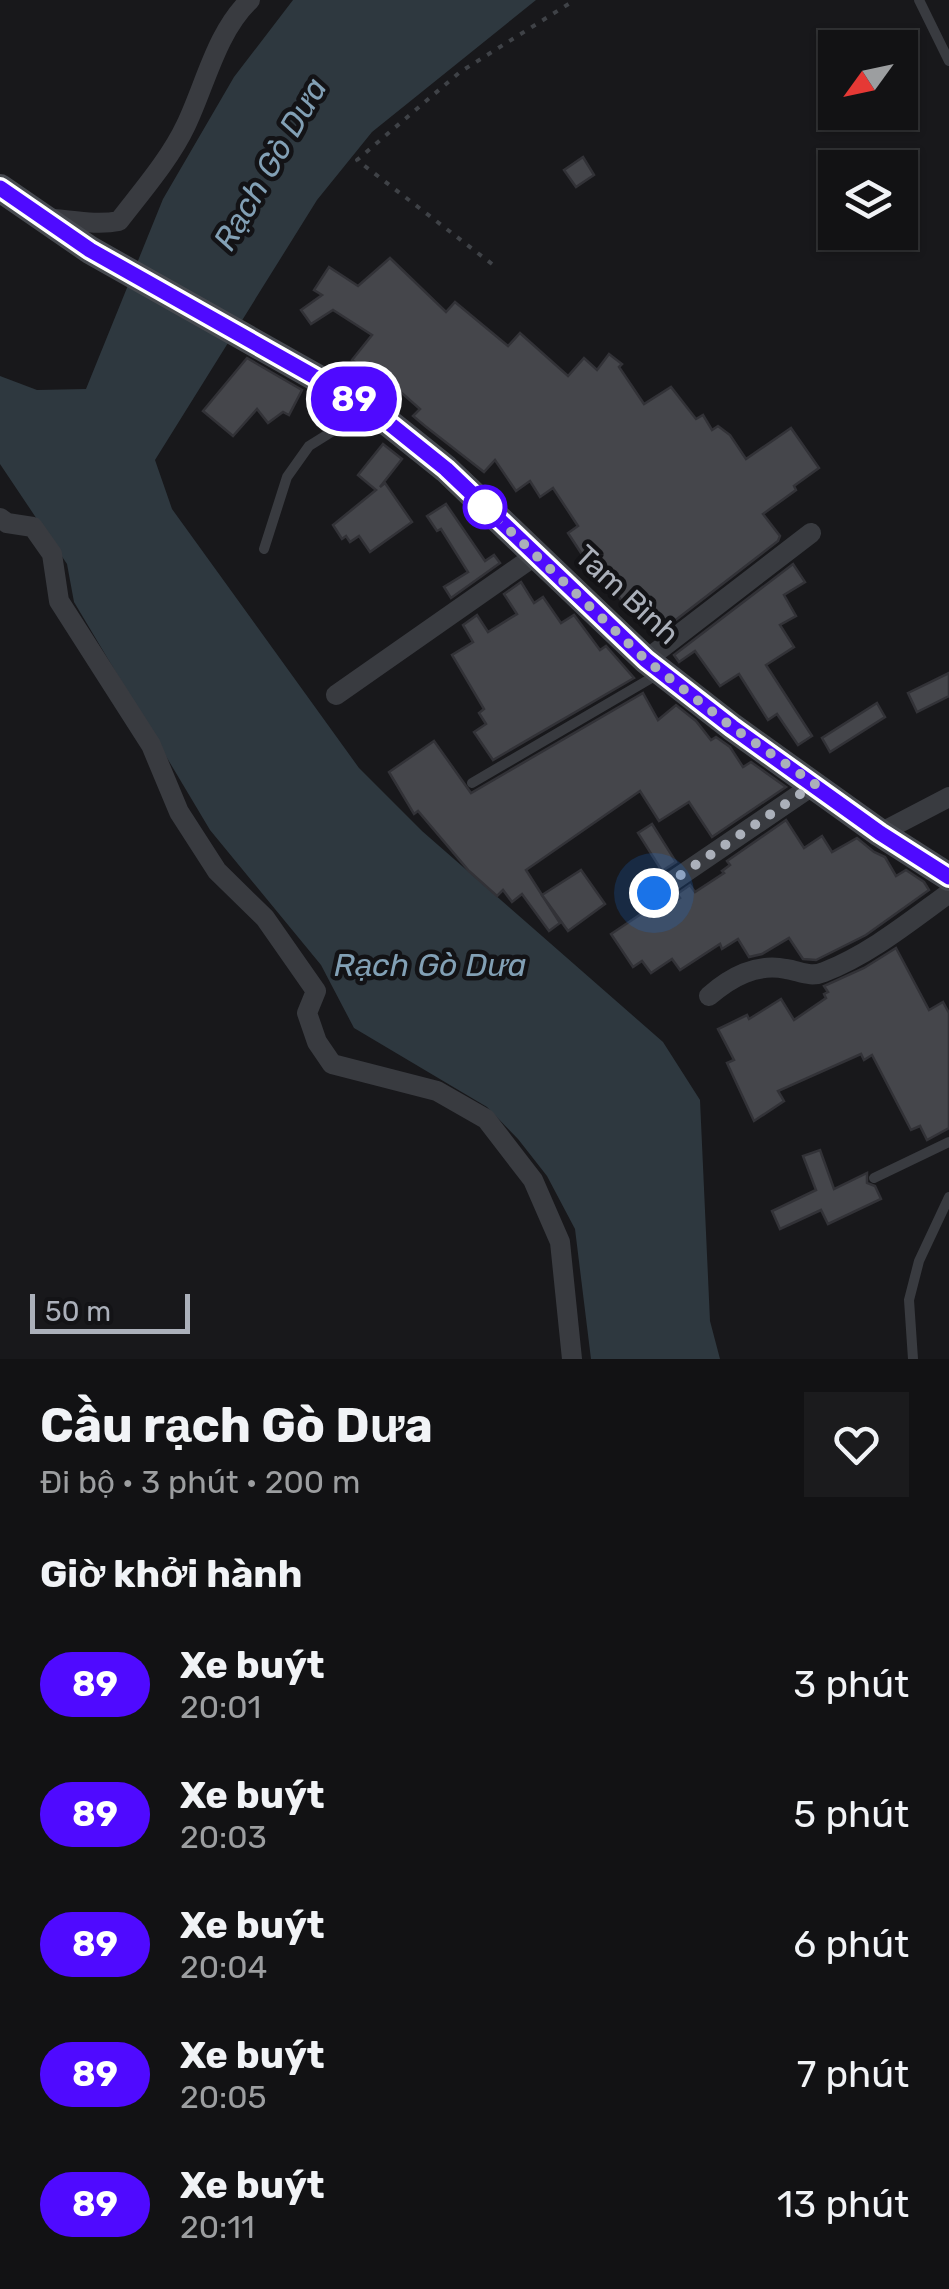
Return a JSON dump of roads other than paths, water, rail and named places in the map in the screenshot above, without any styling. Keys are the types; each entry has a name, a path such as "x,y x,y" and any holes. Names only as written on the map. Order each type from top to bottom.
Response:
{"main road":[{"path":"0,188 40,218"},
{"name":"Tam Bình","path":"40,218 370,408 446,469 653,666 880,833 949,877"}],"street":[{"path":"40,218 75,218 100,225 119,221 186,127 210,62 250,0"},
{"path":"0,518 32,528 52,554 59,600 151,745 179,812 217,871 265,918 316,992 307,1013 332,1064 438,1091 486,1119 533,1180 560,1242 572,1359"},
{"path":"653,666 811,533"},
{"path":"336,695 536,555"},
{"path":"654,893 815,784"},
{"path":"880,833 949,797"},
{"path":"709,996 730,977 766,967 810,976 822,974 882,941 949,893"}],"lane":[{"path":"919,0 949,61"},
{"path":"264,549 287,477 309,446 370,408"},
{"path":"472,783 653,666"},
{"path":"874,1178 949,1142"},
{"path":"913,1359 909,1300 919,1260 949,1197"}],"water":[{"name":"Rạch Gò Dưa","path":"293,0 536,0 372,132 317,200 155,460 172,509 359,768 422,831 663,1042 700,1100 710,1321 720,1359 591,1359 575,1229 547,1176 487,1107 354,1028 321,965 210,830 74,602 67,564 0,464 0,376 37,390 86,389 163,199 234,77"}]}
